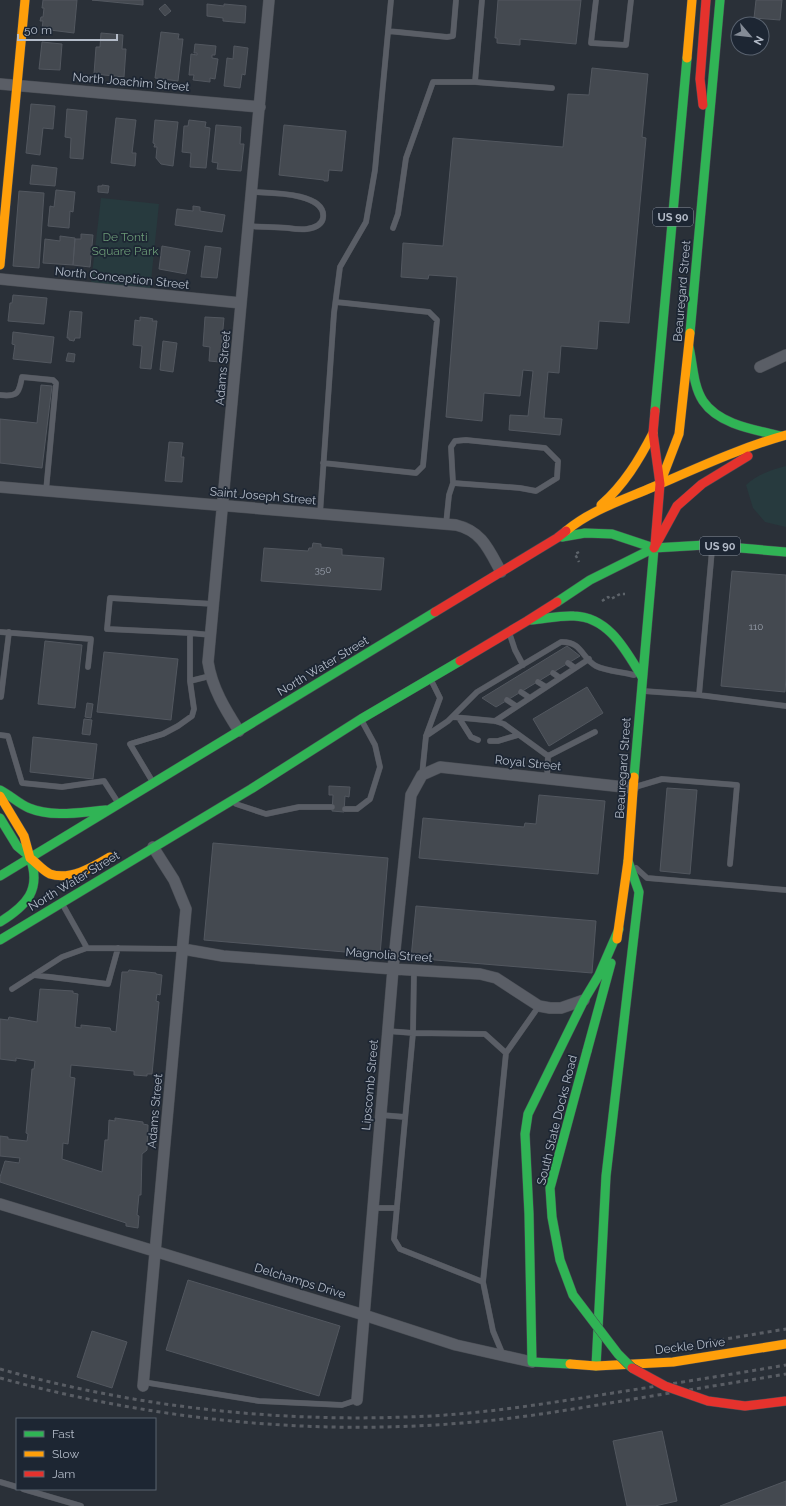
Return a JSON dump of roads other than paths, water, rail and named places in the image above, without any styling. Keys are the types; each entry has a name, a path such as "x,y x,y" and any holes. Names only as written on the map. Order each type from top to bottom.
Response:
{"main road":[{"path":"0,265 26,0"},
{"name":"Beauregard Street","path":"587,1051 606,986 619,929 628,861 642,677 660,484 653,433 692,0"},
{"path":"706,0 700,79 708,137"},
{"name":"Beauregard Street","path":"660,484 680,434 720,0"},
{"name":"US 90","path":"689,347 699,392 704,402 715,414 734,423 784,436"},
{"path":"585,518 607,500 625,480 641,457 653,433"},
{"path":"361,719 527,621 590,580 654,548 677,506 702,484 784,436"},
{"name":"North Water Street","path":"0,876 557,538 567,529 585,518 718,457 784,436"},
{"path":"557,538 585,533 612,534 654,548"},
{"name":"US 90","path":"654,548 713,546 786,552"},
{"path":"527,621 569,616 581,616 591,620 610,630 642,677"},
{"name":"North Water Street","path":"0,940 153,847 225,799 251,788 361,719"},
{"path":"0,790 28,807 42,811 54,813 110,809"},
{"path":"0,796 24,836 30,858 36,869 32,890 28,899 20,909 0,922"},
{"path":"0,818 17,846 46,871 62,875 77,873 89,869 121,850"},
{"path":"596,1366 606,1176 639,892 628,861"},
{"path":"532,1362 529,1214 525,1134 528,1114 584,1000 599,975 619,929"},
{"name":"South State Docks Road","path":"587,1051 550,1188 552,1217 560,1260 573,1295 618,1354 634,1370 665,1386 708,1402 745,1406 786,1401"},
{"name":"Deckle Drive","path":"596,1366 673,1362 786,1344"},
{"name":"Delchamps Drive","path":"532,1362 596,1366"}],"street":[{"name":"Adams Street","path":"239,731 221,702 210,676 208,662 270,0"},
{"name":"North Joachim Street","path":"0,84 260,107"},
{"name":"North Conception Street","path":"0,279 242,303"},
{"path":"760,366 786,355"},
{"name":"Saint Joseph Street","path":"0,487 446,524 465,527 476,534 488,548 501,572"},
{"name":"Royal Street","path":"422,776 440,767 633,788"},
{"name":"Lipscomb Street","path":"357,1400 387,1031 411,795 422,776"},
{"name":"Adams Street","path":"143,1384 186,909 174,880 153,847"},
{"name":"Magnolia Street","path":"183,949 223,956 480,974 487,975 503,982 539,1006 561,1008 584,1000"},
{"name":"Delchamps Drive","path":"0,1204 155,1250 456,1345 532,1362"}],"lane":[{"path":"320,514 340,267 366,222 375,170 391,0"},
{"path":"388,31 447,37 453,36 456,0"},
{"path":"475,82 482,0"},
{"path":"596,0 591,43 626,45 631,0"},
{"path":"394,228 398,214 406,158 433,82 475,82 552,88"},
{"path":"248,226 306,230 315,227 323,218 323,210 316,202 304,197 252,192"},
{"path":"323,463 416,473 423,466 437,320 429,312 336,302"},
{"path":"0,395 11,397 17,393 20,388 22,377 53,380 56,383 46,491"},
{"path":"446,524 449,494 454,484 451,447 455,441 466,440 545,448 558,461 557,478 536,491 520,488 454,484"},
{"path":"699,696 713,546"},
{"path":"211,635 107,629 110,598 214,604"},
{"path":"508,631 515,650 523,665"},
{"path":"0,632 91,639 88,667"},
{"path":"2,697 9,632"},
{"path":"153,782 130,744 163,734 192,716 194,709 190,681 190,633"},
{"path":"426,736 453,717 477,692 561,642 569,641 577,646 596,666 642,677"},
{"path":"549,649 555,653"},
{"path":"494,721 589,659"},
{"path":"532,660 538,664"},
{"path":"568,663 575,668"},
{"path":"518,668 525,672"},
{"path":"553,673 560,678"},
{"path":"190,681 210,676"},
{"path":"502,678 508,682"},
{"path":"422,776 426,736 440,698 430,679"},
{"path":"538,682 546,687"},
{"path":"487,686 494,691"},
{"path":"641,691 786,706"},
{"path":"521,692 530,698"},
{"path":"507,700 516,706"},
{"path":"453,717 494,721 504,724 548,756"},
{"path":"460,718 471,737 478,740"},
{"path":"344,808 357,809 370,798 380,767 375,745 361,719"},
{"path":"548,756 594,732"},
{"path":"0,735 8,736 22,783 62,787 104,781 118,804"},
{"path":"490,741 498,741 518,735"},
{"path":"547,778 548,756"},
{"path":"633,788 662,779 737,785 730,864"},
{"path":"225,799 266,814 299,806 332,807"},
{"path":"628,861 648,878 786,890"},
{"path":"61,902 87,948"},
{"path":"12,989 62,957 87,948 183,949"},
{"path":"34,975 108,984 118,948"},
{"path":"414,970 413,1033 394,1239 400,1249 483,1282"},
{"path":"503,1355 493,1331 483,1282 506,1053 539,1006"},
{"path":"387,1031 413,1033 485,1034 506,1053"},
{"path":"380,1115 405,1117"},
{"path":"373,1208 397,1208"},
{"path":"143,1384 259,1401 342,1405 357,1400"},
{"path":"0,1482 16,1487"},
{"path":"26,1490 81,1506"}],"railway":[{"path":"665,1349 786,1329"},
{"path":"0,1369 50,1382 150,1402 252,1414 355,1418 433,1416 510,1408 786,1365"},
{"path":"0,1378 57,1392 171,1414 229,1421 345,1427 404,1426 504,1419 786,1374"}],"park label":[{"name":"De Tonti Square Park","path":"125,244"}]}
